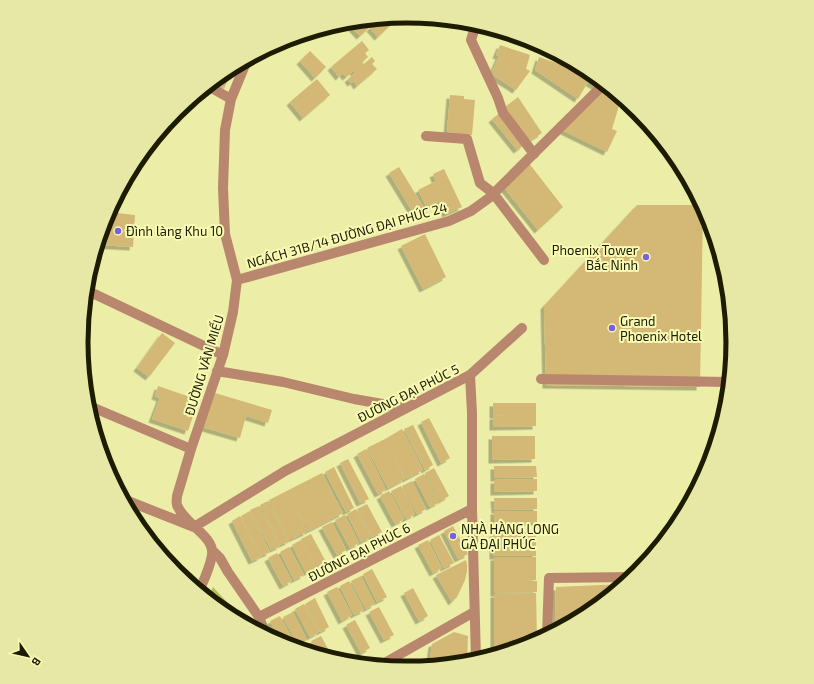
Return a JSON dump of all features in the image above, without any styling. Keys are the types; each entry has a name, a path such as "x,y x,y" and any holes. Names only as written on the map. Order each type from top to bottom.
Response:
{"street":[{"path":"474,30 471,40 498,98 503,113 534,154"},
{"name":"ĐƯỜNG VĂN MIẾU","path":"243,69 231,99 225,130 223,188 226,234 237,280 233,312 223,355 177,496 177,504 182,514 211,545 212,550 220,558 259,617 263,626"},
{"name":"NGÁCH 31B/14 ĐƯỜNG ĐẠI PHÚC 24","path":"237,280 449,221 471,211 494,193 600,88"},
{"path":"213,89 231,99"},
{"path":"426,136 467,139 480,183 494,193 544,260"},
{"path":"92,293 223,355"},
{"path":"470,375 522,328"},
{"path":"217,371 283,382 354,399 405,408"},
{"name":"ĐƯỜNG ĐẠI PHÚC 5","path":"194,528 285,471 470,375 472,413 472,509 476,653"},
{"path":"541,379 723,382"},
{"path":"95,408 192,448"},
{"path":"132,503 194,528"},
{"name":"ĐƯỜNG ĐẠI PHÚC 6","path":"259,617 472,509"},
{"path":"201,585 208,569 212,550"},
{"path":"547,628 549,578 623,577"},
{"path":"391,660 474,612"}],"shaded area":[{"path":"213,587 233,609 213,595 210,593"}],"building":[{"path":"392,24 378,37 370,28 373,25"},
{"path":"369,26 370,27 360,36 352,28"},
{"path":"362,41 369,50 365,53 368,57 362,62 364,64 372,57 375,61 372,64 377,69 357,86 354,81 351,83 348,79 355,73 353,71 346,77 343,73 339,77 331,67"},
{"path":"500,45 530,55 526,69 530,71 516,90 491,74 499,56 496,55"},
{"path":"310,51 326,67 315,78 300,61"},
{"path":"539,57 562,65 568,69 569,68 597,86 588,82 578,99 535,70"},
{"path":"229,78 224,89 218,86"},
{"path":"317,79 330,95 303,118 290,102"},
{"path":"602,90 619,104 612,129 617,131 607,152 562,130"},
{"path":"450,95 464,96 464,99 475,100 472,135 447,132"},
{"path":"518,97 542,133 528,142 504,108"},
{"path":"501,112 524,145 517,150 492,119"},
{"path":"528,162 563,207 538,230 502,185"},
{"path":"399,167 427,213 417,219 389,173"},
{"path":"444,169 462,207 446,214 440,201 427,208 418,190 436,181 433,174"},
{"name":"Phoenix Tower Bắc Ninh","path":"637,205 695,205 703,222 700,387 546,385 544,306"},
{"name":"Đình làng Khu 10","path":"115,213 135,215 133,247 103,245"},
{"path":"425,234 446,277 423,289 401,246"},
{"path":"162,333 175,343 149,377 137,368"},
{"path":"158,386 190,397 186,407 195,410 188,431 152,419 160,398 155,396"},
{"path":"215,393 272,410 268,423 246,416 240,438 202,427 209,405 211,406"},
{"path":"493,403 536,403 536,426 493,427 493,416 513,415 493,415"},
{"path":"429,418 450,458 441,463 421,422"},
{"path":"413,425 433,465 425,470 404,429"},
{"path":"402,429 423,470 406,479 385,439"},
{"path":"492,436 535,436 535,459 492,460"},
{"path":"385,439 405,479 388,488 367,448"},
{"path":"366,449 386,490 378,494 357,454"},
{"path":"348,459 369,499 360,503 340,463"},
{"path":"494,466 536,466 537,477 494,478"},
{"path":"334,467 354,508 346,512 325,472"},
{"path":"434,468 449,496 440,501 425,473"},
{"path":"322,473 343,513 308,531 289,495 307,532 289,540 269,500"},
{"path":"424,474 439,502 430,507 415,479"},
{"path":"537,479 537,491 494,492 494,480"},
{"path":"412,481 426,509 417,514 402,486"},
{"path":"401,486 415,514 406,519 391,491"},
{"path":"389,491 404,519 395,524 380,496"},
{"path":"494,498 537,498 537,509 495,510"},
{"path":"268,501 289,541 280,545 260,505"},
{"path":"367,504 382,532 372,537 357,509"},
{"path":"259,506 280,546 271,550 250,510"},
{"path":"356,509 371,537 361,542 347,514"},
{"path":"250,511 270,552 261,556 241,516"},
{"path":"494,511 537,511 537,522 494,523"},
{"path":"345,515 359,543 350,548 335,520"},
{"path":"240,516 261,557 252,561 232,521"},
{"path":"332,522 346,550 337,555 322,527"},
{"path":"453,526 468,554 458,559 444,531"},
{"path":"536,532 536,556 493,556 493,533"},
{"path":"311,534 326,562 316,567 301,539"},
{"path":"439,535 454,563 444,568 430,540"},
{"path":"301,540 316,568 306,573 292,545"},
{"path":"428,540 442,568 433,573 418,545"},
{"path":"289,547 304,575 294,580 280,552"},
{"path":"277,553 292,581 283,586 268,558"},
{"path":"494,557 536,557 536,580 521,581 537,581 537,592 494,593"},
{"path":"466,560 467,571 465,580 457,597 452,602 436,575"},
{"path":"372,569 387,597 377,602 363,574"},
{"path":"361,576 375,604 366,609 351,581"},
{"path":"349,581 364,610 354,615 340,586"},
{"path":"614,584 584,607 555,624 556,587"},
{"path":"337,587 352,615 342,621 327,592"},
{"path":"413,588 428,616 419,621 404,593"},
{"path":"536,593 537,633 494,649 494,594"},
{"path":"315,598 329,627 320,632 305,604"},
{"path":"304,604 319,632 310,637 295,609"},
{"path":"379,607 394,635 384,640 369,612"},
{"path":"293,612 307,640 301,643 296,641 283,617"},
{"path":"280,616 293,640 277,633 270,621"},
{"path":"355,620 370,648 361,653 346,625"},
{"path":"454,632 468,636 467,655 430,660 432,644"},
{"path":"321,636 329,651 314,647 311,641"}],"place":[{"name":"Đình làng Khu 10","path":"118,231"},
{"name":"Phoenix Tower Bắc Ninh","path":"646,257"},
{"name":"Grand Phoenix Hotel","path":"612,328"},
{"name":"NHÀ HÀNG LONG GÀ ĐẠI PHÚC","path":"453,536"}]}
